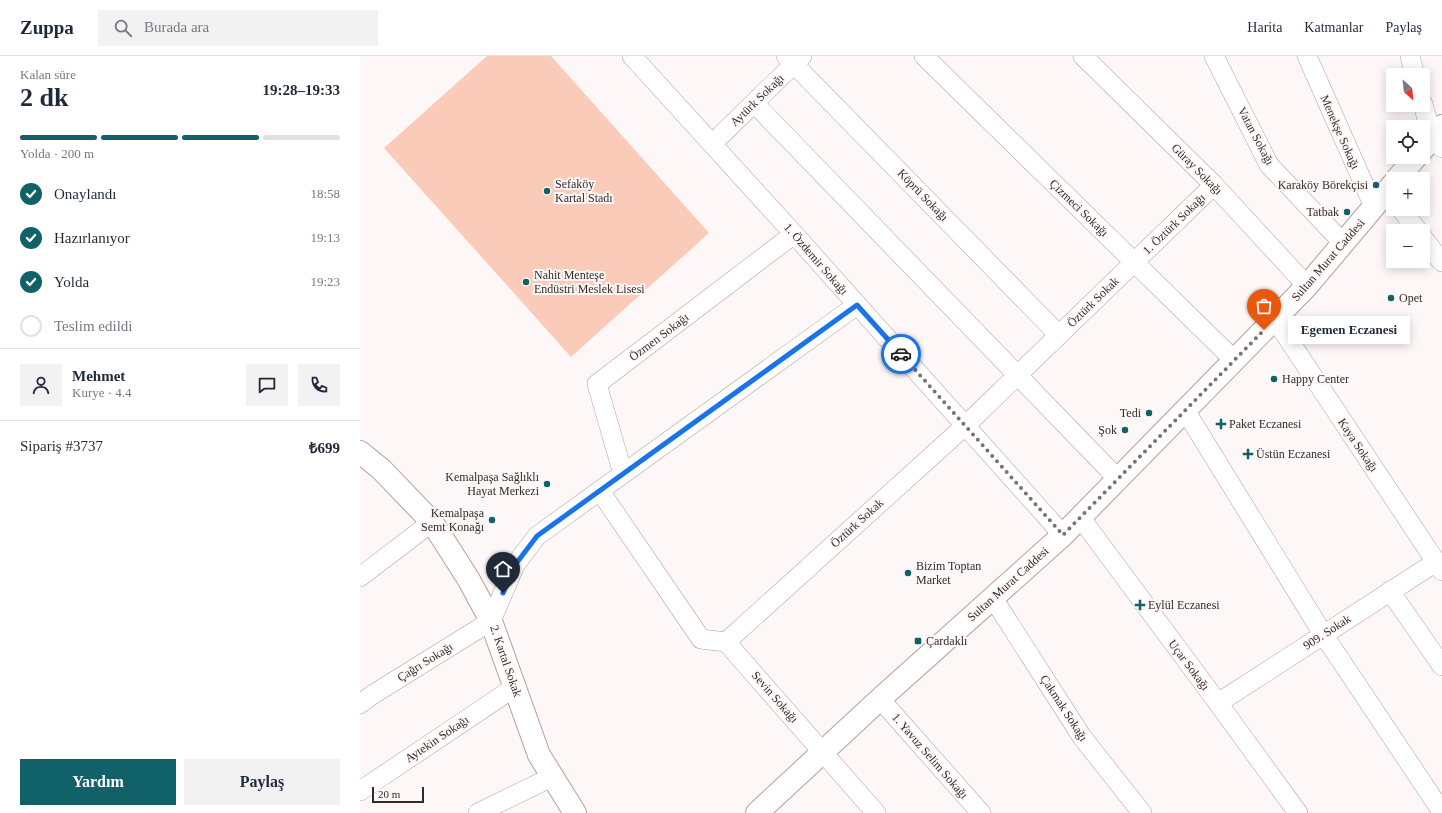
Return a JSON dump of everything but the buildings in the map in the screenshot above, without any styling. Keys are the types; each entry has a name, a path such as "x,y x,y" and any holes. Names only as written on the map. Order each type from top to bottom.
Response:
{"street":[{"name":"1. Özdemir Sokağı","path":"632,56 966,425 1063,535"},
{"name":"Çizmeci Sokağı","path":"924,56 1234,360"},
{"name":"Güray Sokağı","path":"1082,56 1214,185 1307,286"},
{"name":"Vatan Sokağı","path":"1214,56 1269,165 1344,243"},
{"name":"Menekşe Sokağı","path":"1307,56 1386,187"},
{"path":"1410,56 1413,68"},
{"name":"Aytürk Sokağı","path":"712,144 754,103 794,58"},
{"name":"Köprü Sokağı","path":"794,58 1059,335"},
{"path":"754,103 1118,479"},
{"path":"1426,112 1435,140"},
{"name":"Sultan Murat Caddesi","path":"1404,172 1411,164"},
{"name":"1. Öztürk Sokağı","path":"1134,262 1214,185"},
{"name":"Sultan Murat Caddesi","path":"757,813 880,699 1063,535 1307,286 1386,195"},
{"path":"1406,216 1413,224"},
{"name":"Özmen Sokağı","path":"623,474 597,384 794,234"},
{"path":"1430,247 1442,262"},
{"name":"Öztürk Sokak","path":"726,642 966,425 1134,262"},
{"name":"2. Kartal Sokak","path":"575,813 539,755 491,621 515,565 537,536 857,305"},
{"name":"Kaya Sokağı","path":"1275,319 1439,566"},
{"path":"1185,410 1323,634 1442,812"},
{"path":"360,452 381,469 432,522 469,580 491,621"},
{"path":"600,491 701,639 726,642"},
{"name":"Uçar Sokağı","path":"1080,517 1298,813"},
{"path":"360,577 432,522"},
{"name":"909. Sokak","path":"1218,703 1390,591 1439,566"},
{"path":"1390,591 1442,666"},
{"name":"Çakmak Sokağı","path":"993,598 1082,737 1142,813"},
{"name":"Çağrı Sokağı","path":"360,704 372,694 491,621"},
{"name":"Sevin Sokağı","path":"726,642 876,813"},
{"name":"Aytekin Sokağı","path":"360,791 515,687"},
{"name":"1. Yavuz Selim Sokağı","path":"880,699 981,813"},
{"path":"478,813 552,777"}],"shaded area":[{"name":"Sefaköy Kartal Stadı","path":"487,56 551,56 709,233 571,357 384,148"}],"way so far":[{"path":"901,354 1063,535 1264,330"}],"place":[{"name":"Karaköy Börekçisi","path":"1376,185"},
{"name":"Sefaköy Kartal Stadı","path":"547,191"},
{"name":"Tatbak","path":"1347,212"},
{"name":"Nahit Menteşe Endüstri Meslek Lisesi","path":"526,282"},
{"name":"Opet","path":"1391,298"},
{"name":"Egemen Eczanesi","path":"1264,330"},
{"name":"Happy Center","path":"1274,379"},
{"name":"Tedi","path":"1149,413"},
{"name":"Paket Eczanesi","path":"1221,424"},
{"name":"Şok","path":"1125,430"},
{"name":"Üstün Eczanesi","path":"1248,454"},
{"name":"Kemalpaşa Sağlıklı Hayat Merkezi","path":"547,484"},
{"name":"Kemalpaşa Semt Konağı","path":"492,520"},
{"name":"Bizim Toptan Market","path":"908,573"},
{"name":"Eylül Eczanesi","path":"1140,605"},
{"name":"Çardaklı","path":"918,641"}],"route":[{"path":"503,593 515,565 537,536 857,305 901,354"}]}
